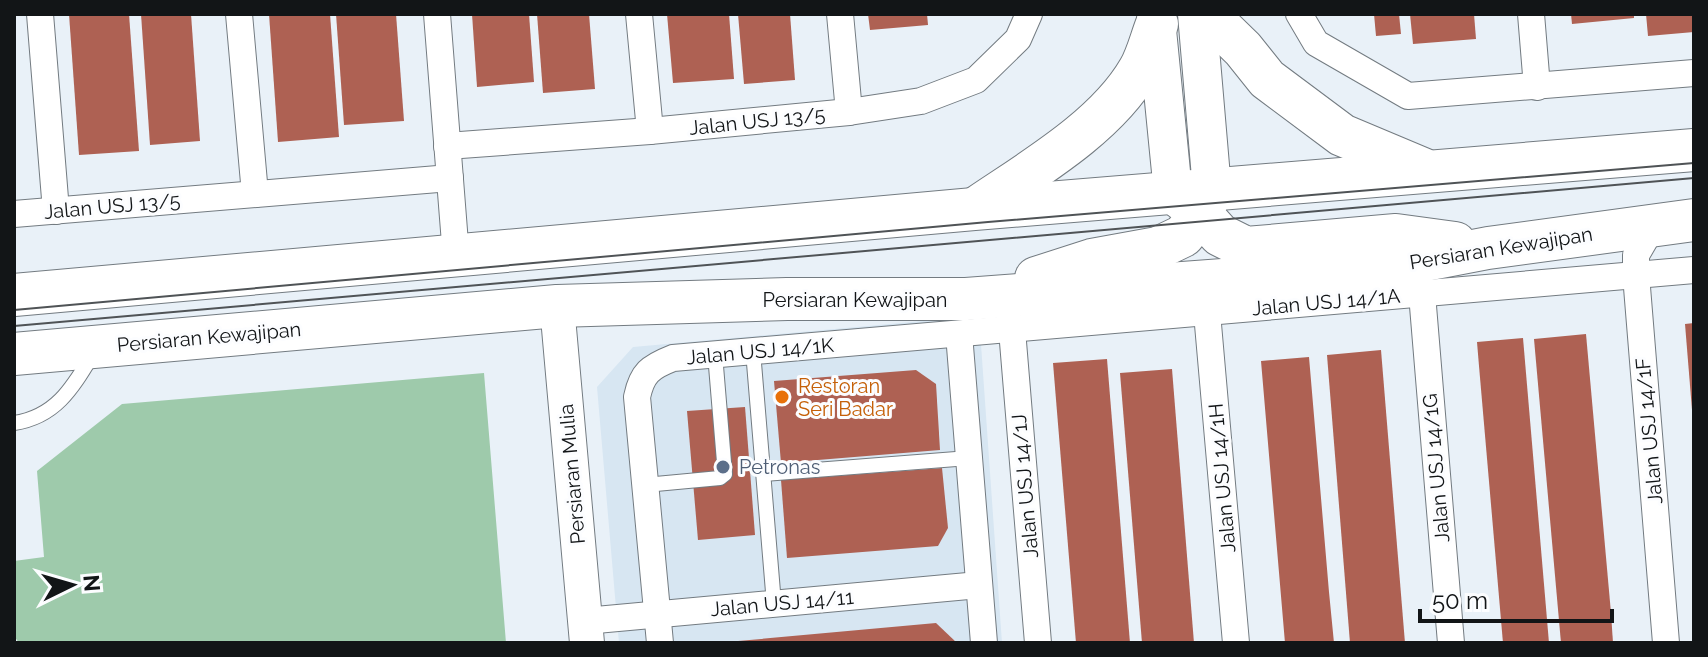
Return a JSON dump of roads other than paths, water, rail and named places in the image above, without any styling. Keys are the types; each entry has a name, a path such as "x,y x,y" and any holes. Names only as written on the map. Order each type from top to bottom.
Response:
{"main road":[{"path":"963,317 1092,260 1158,248 1183,236 1195,198 1197,14"},
{"path":"1207,14 1243,49 1267,79 1342,135 1430,172"},
{"path":"1156,19 1195,198 1220,235 1246,248 1396,235 1488,248"},
{"path":"974,209 1079,136 1112,104 1139,70 1156,19"},
{"path":"14,295 974,209 1195,198 1430,172 1694,150"},
{"name":"Persiaran Kewajipan","path":"14,354 557,306 787,299 963,317 1384,268 1488,248 1674,222"}],"street":[{"path":"40,14 56,211"},
{"path":"239,14 255,194"},
{"path":"437,14 456,256"},
{"path":"639,14 650,131"},
{"path":"840,14 849,112"},
{"name":"Jalan USJ 13/5","path":"447,146 650,131 849,112 921,101 976,80 1018,39 1029,14"},
{"path":"1299,14 1316,43 1408,96 1694,73"},
{"path":"1531,14 1537,87"},
{"name":"Jalan USJ 13/5","path":"14,214 450,178"},
{"name":"Jalan USJ 14/1F","path":"1666,643 1636,255 1674,222"},
{"name":"Jalan USJ 14/1A","path":"963,317 1012,330 1694,270"},
{"name":"Jalan USJ 14/1G","path":"1422,294 1451,643"},
{"name":"Persiaran Mulia","path":"557,306 586,632"},
{"name":"Jalan USJ 14/1H","path":"1207,313 1236,643"},
{"path":"963,317 969,458 984,643"},
{"name":"Jalan USJ 14/1K","path":"660,643 637,397 641,378 656,365 673,358 753,351 963,317"},
{"name":"Jalan USJ 14/1J","path":"1012,330 1038,643"},
{"name":"Jalan USJ 14/11","path":"586,632 658,614 979,585"}],"lane":[{"path":"14,423 40,416 70,392 98,347"},
{"path":"753,351 774,604"},
{"path":"645,485 720,478 725,474 715,354"},
{"path":"764,474 969,458"}],"tram line":[{"path":"14,310 988,222 1694,163"},
{"path":"14,326 1694,178"}],"place":[{"name":"Restoran Seri Badar","path":"782,397"},
{"name":"Petronas","path":"723,467"}]}
